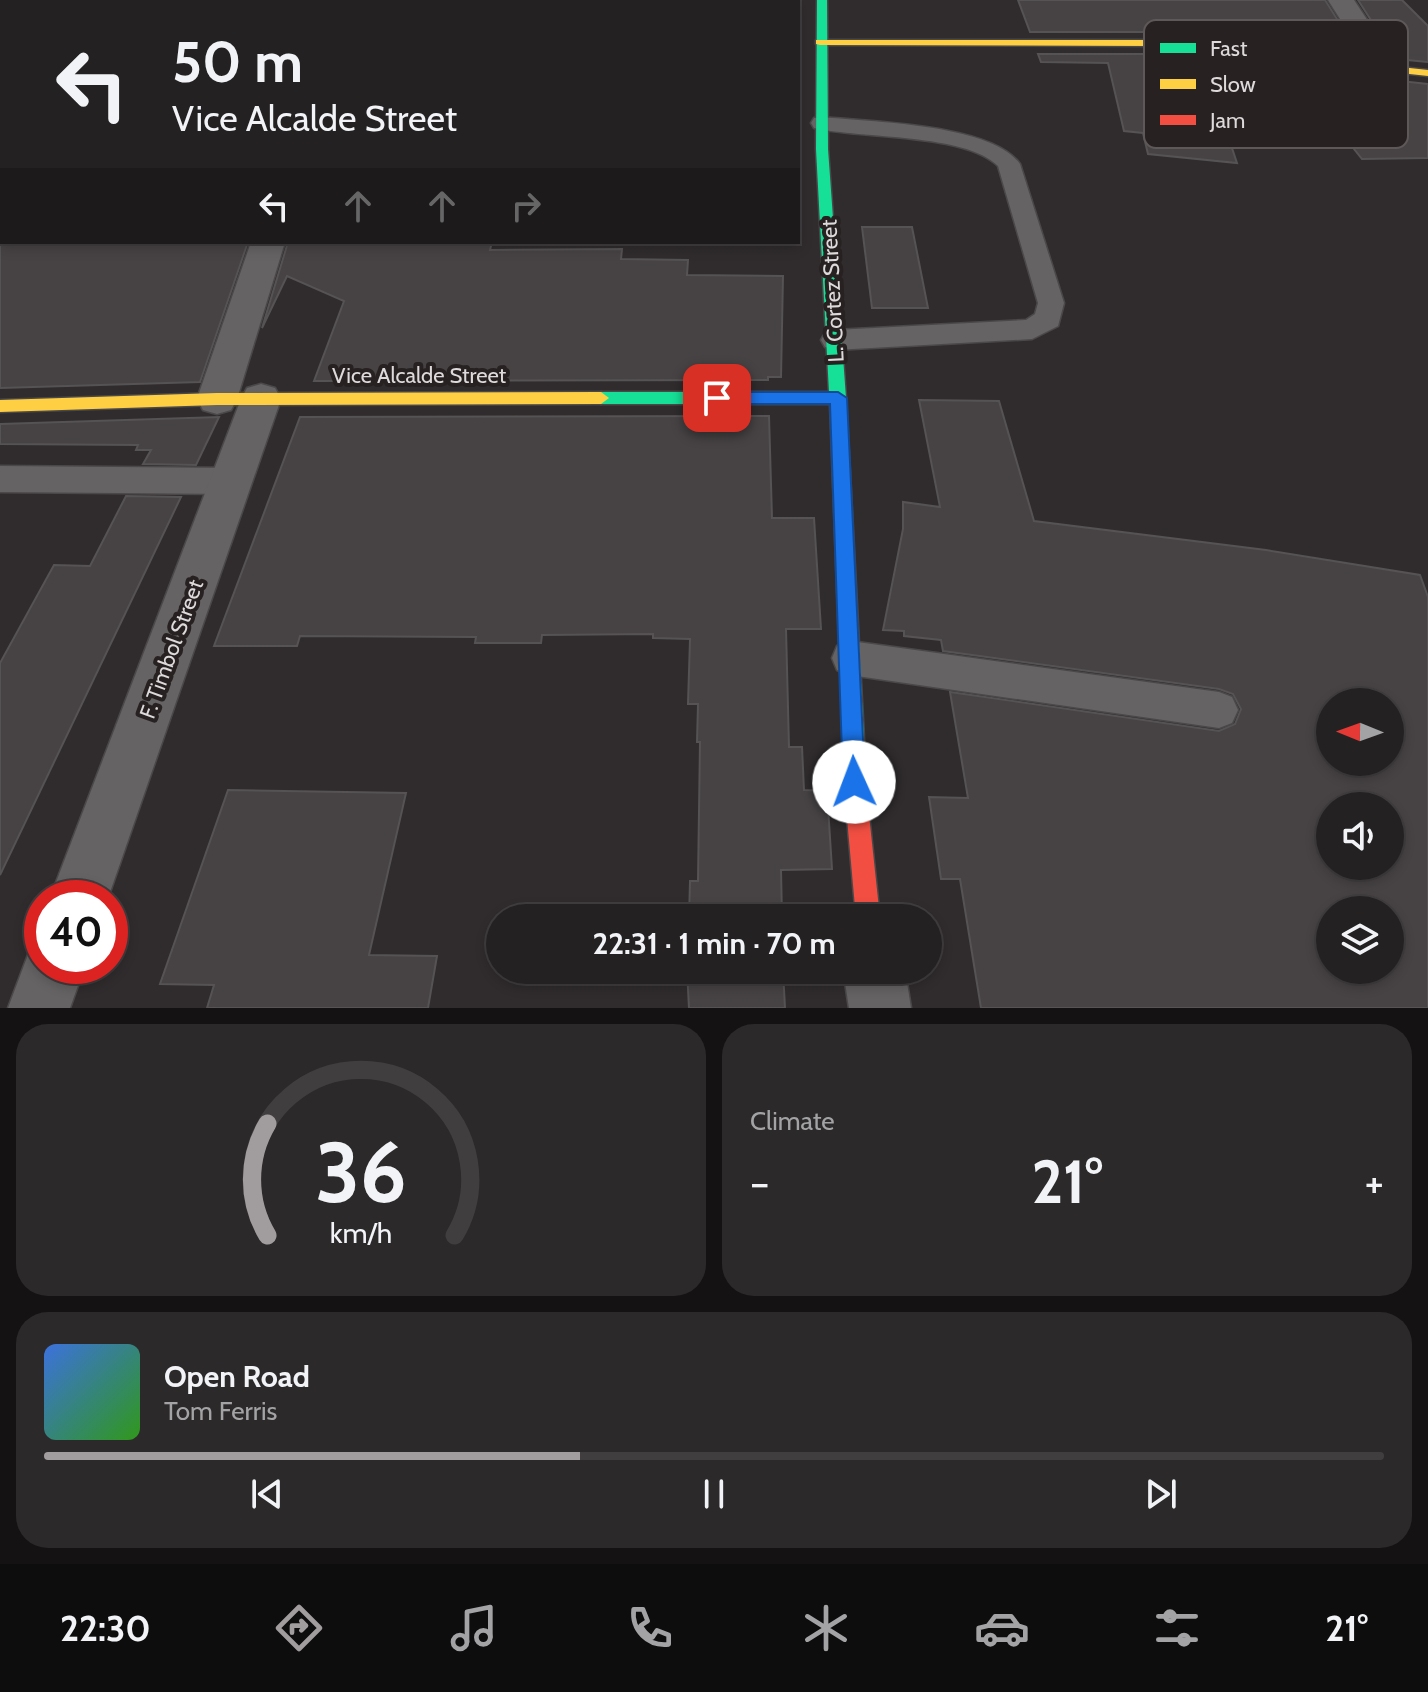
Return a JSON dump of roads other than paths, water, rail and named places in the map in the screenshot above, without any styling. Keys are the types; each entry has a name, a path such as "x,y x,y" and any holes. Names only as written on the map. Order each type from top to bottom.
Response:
{"street":[{"name":"L. Cortez Street","path":"822,0 822,123 838,398 855,813 866,904"},
{"path":"1341,0 1354,20"},
{"path":"820,42 1144,43"},
{"path":"1408,71 1428,73"},
{"name":"F. Timbol Street","path":"86,880 232,481 239,399 268,244"},
{"name":"Vice Alcalde Street","path":"0,406 239,399 838,398"},
{"path":"39,1008 48,984"},
{"path":"876,984 880,1008"}],"lane":[{"path":"822,123 969,141 997,152 1009,164 1051,303 1048,319 1032,329 835,340"},
{"path":"0,479 232,481"},
{"path":"850,658 1219,710"}]}
